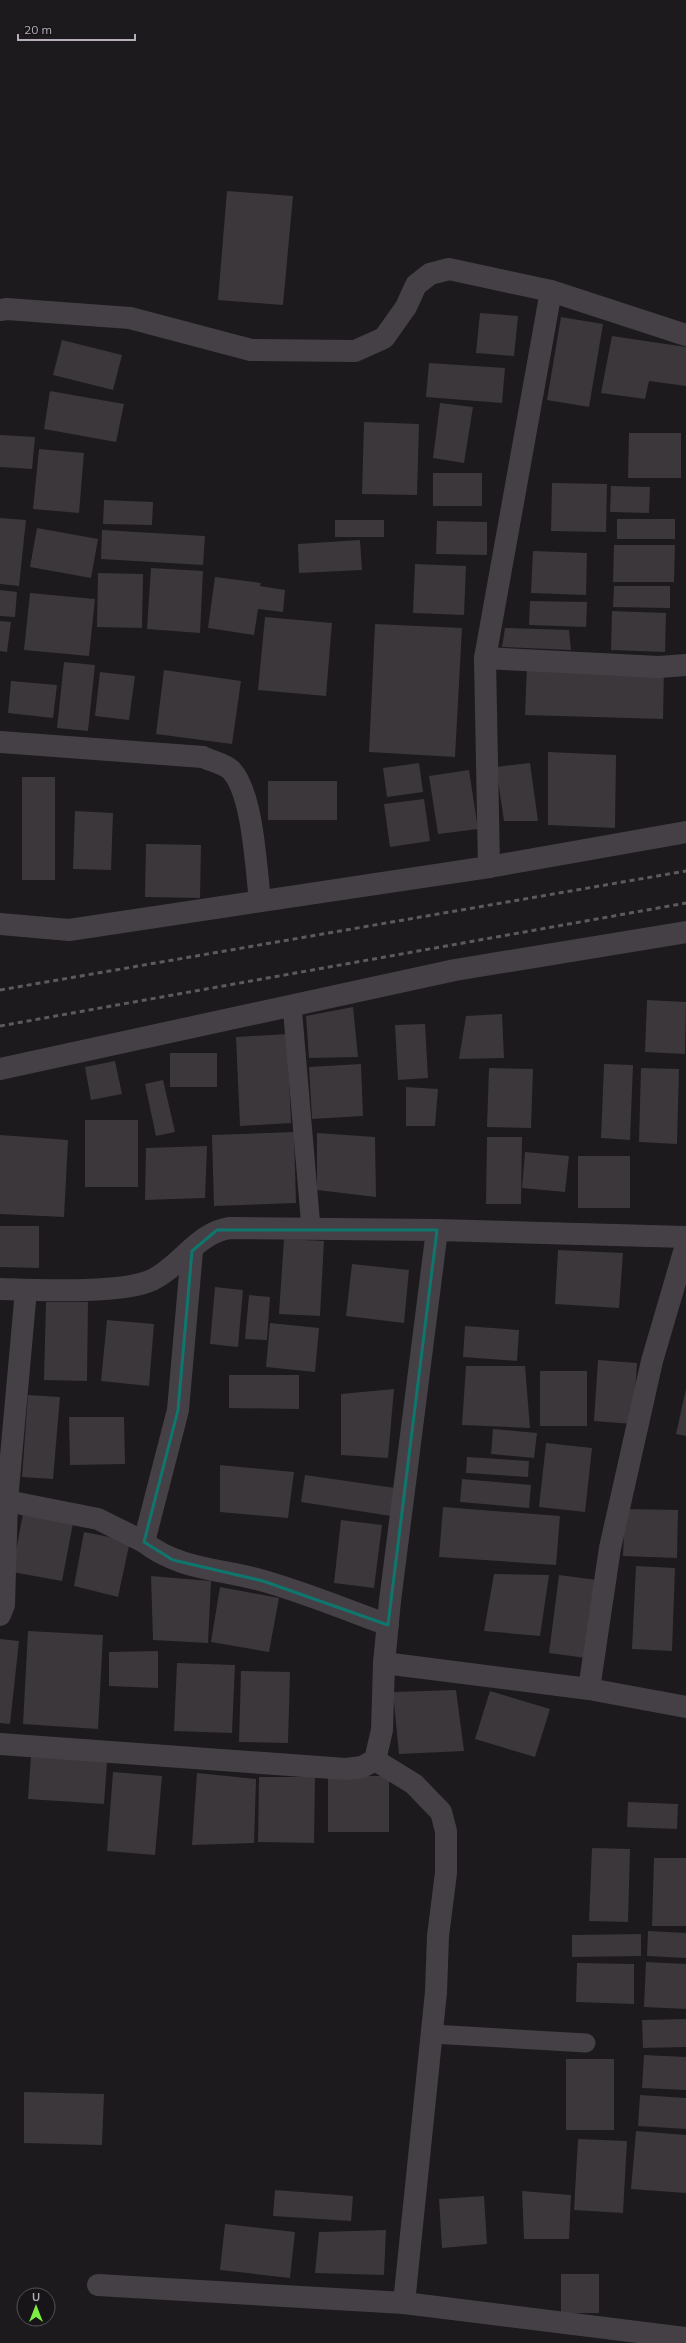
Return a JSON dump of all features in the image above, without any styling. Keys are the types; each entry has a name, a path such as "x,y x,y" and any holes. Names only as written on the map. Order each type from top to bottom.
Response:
{"street":[{"path":"0,310 7,309 130,318 251,350 355,351 384,338 406,307 416,285 430,274 449,269 551,291 686,335"},
{"path":"489,867 485,658 551,291"},
{"path":"485,658 659,667 686,664"},
{"path":"0,742 203,758 230,769 240,783 247,802 260,901"},
{"path":"0,924 70,930 489,867 686,832"},
{"path":"0,1069 455,970 686,932"},
{"path":"0,1289 26,1290 108,1288 139,1284 152,1280 192,1251 217,1230 230,1228 437,1230 686,1236"},
{"path":"0,1744 346,1769 362,1767 375,1760 382,1730 384,1664 388,1625 437,1230"},
{"path":"589,1689 610,1548 652,1361 686,1245"},
{"path":"144,1542 178,1410 192,1251"},
{"path":"0,1615 4,1605 7,1501 26,1290"},
{"path":"7,1501 98,1519 144,1542 157,1552 172,1560 263,1581 314,1597 388,1625"},
{"path":"384,1664 589,1689 686,1707"},
{"path":"375,1760 414,1784 441,1812 446,1831 446,1873 438,1936 432,2034 404,2303"},
{"path":"98,2285 404,2303 686,2338"}],"lane":[{"path":"292,1005 311,1228"},
{"path":"432,2034 586,2043"}],"highlighted area":[{"path":"217,1230 437,1230 388,1625 263,1581 173,1560 144,1542 178,1410 192,1251"}],"building":[{"path":"227,191 293,196 283,305 218,300"},
{"path":"480,313 518,316 514,356 476,353"},
{"path":"561,317 603,324 589,407 547,400"},
{"path":"612,336 686,347 686,386 649,381 645,399 601,393"},
{"path":"62,340 122,355 113,390 53,375"},
{"path":"429,363 505,368 502,403 426,397"},
{"path":"50,391 124,404 116,442 44,429"},
{"path":"440,403 473,407 464,463 433,458"},
{"path":"364,422 419,424 417,495 362,494"},
{"path":"629,433 681,433 681,478 628,478"},
{"path":"0,435 35,437 32,469 0,467"},
{"path":"39,449 84,453 79,513 33,509"},
{"path":"433,473 482,473 482,506 433,506"},
{"path":"552,483 607,484 606,532 551,531"},
{"path":"611,486 650,487 649,513 610,512"},
{"path":"104,500 153,502 152,525 103,524"},
{"path":"0,518 26,520 19,586 0,584"},
{"path":"617,519 675,519 675,539 617,539"},
{"path":"335,520 384,520 384,537 335,537"},
{"path":"437,521 487,522 487,555 436,554"},
{"path":"37,528 98,539 91,578 30,567"},
{"path":"102,530 205,536 203,565 101,559"},
{"path":"360,540 362,570 299,573 298,544"},
{"path":"614,545 675,545 674,582 613,582"},
{"path":"533,551 587,553 586,595 531,593"},
{"path":"415,564 466,566 464,615 413,613"},
{"path":"151,568 203,571 200,633 147,629"},
{"path":"98,573 143,574 142,628 97,627"},
{"path":"215,577 261,583 260,586 285,590 283,612 258,609 254,635 208,628"},
{"path":"614,586 670,586 670,608 613,607"},
{"path":"0,590 17,592 15,617 0,616"},
{"path":"30,593 95,599 89,656 24,650"},
{"path":"530,601 587,602 586,627 529,625"},
{"path":"612,611 666,613 665,652 611,650"},
{"path":"265,617 332,623 326,696 258,690"},
{"path":"0,621 11,622 7,652 0,651"},
{"path":"375,624 462,628 455,757 369,752"},
{"path":"505,628 569,630 571,650 502,647"},
{"path":"64,662 95,665 88,731 57,728"},
{"path":"527,664 664,668 663,719 525,715"},
{"path":"164,670 241,681 232,744 156,734"},
{"path":"100,672 135,676 129,720 95,716"},
{"path":"11,681 57,685 53,718 8,713"},
{"path":"548,752 616,755 615,828 548,825"},
{"path":"419,763 423,792 387,797 383,768"},
{"path":"530,763 538,821 504,821 496,767"},
{"path":"469,770 478,829 438,834 429,776"},
{"path":"22,777 55,777 55,880 22,880"},
{"path":"268,781 337,781 337,820 268,820"},
{"path":"424,799 430,841 390,847 384,804"},
{"path":"75,811 113,813 111,870 73,869"},
{"path":"146,844 201,845 200,898 145,897"},
{"path":"647,1000 686,1002 685,1054 645,1052"},
{"path":"353,1007 358,1057 309,1058 306,1016"},
{"path":"502,1014 504,1058 459,1059 466,1016"},
{"path":"425,1024 428,1078 398,1080 395,1025"},
{"path":"287,1034 291,1123 240,1126 236,1037"},
{"path":"170,1053 217,1053 217,1087 170,1087"},
{"path":"115,1061 122,1094 91,1100 85,1067"},
{"path":"361,1064 363,1116 312,1119 309,1067"},
{"path":"604,1064 633,1065 630,1140 601,1138"},
{"path":"489,1068 533,1069 531,1128 487,1127"},
{"path":"641,1068 679,1069 677,1144 639,1142"},
{"path":"163,1080 175,1132 156,1136 145,1084"},
{"path":"406,1087 438,1089 435,1126 406,1126"},
{"path":"85,1120 138,1120 138,1187 85,1187"},
{"path":"294,1132 296,1203 214,1206 212,1135"},
{"path":"317,1133 375,1137 376,1197 317,1190"},
{"path":"0,1135 68,1140 64,1217 0,1214"},
{"path":"487,1137 522,1137 521,1204 486,1204"},
{"path":"207,1146 205,1198 145,1200 146,1148"},
{"path":"525,1152 569,1156 565,1192 522,1188"},
{"path":"578,1156 630,1156 630,1208 578,1208"},
{"path":"0,1226 39,1226 39,1268 0,1267"},
{"path":"284,1239 324,1241 320,1316 279,1314"},
{"path":"558,1250 623,1253 619,1308 555,1304"},
{"path":"352,1264 409,1270 404,1323 346,1316"},
{"path":"215,1287 243,1290 238,1347 210,1344"},
{"path":"249,1295 270,1297 267,1340 245,1339"},
{"path":"46,1302 88,1302 87,1381 44,1380"},
{"path":"107,1320 154,1324 149,1386 101,1381"},
{"path":"270,1323 319,1328 315,1372 266,1367"},
{"path":"465,1326 519,1330 517,1361 463,1357"},
{"path":"598,1360 637,1363 633,1424 594,1421"},
{"path":"466,1366 525,1366 530,1428 462,1425"},
{"path":"540,1371 587,1371 587,1426 540,1426"},
{"path":"229,1375 299,1375 299,1409 229,1408"},
{"path":"394,1389 388,1458 341,1455 341,1394"},
{"path":"686,1389 686,1436 676,1434"},
{"path":"28,1395 60,1397 53,1479 22,1477"},
{"path":"69,1417 124,1417 125,1464 70,1465"},
{"path":"493,1429 537,1433 534,1458 491,1454"},
{"path":"546,1443 592,1448 585,1512 539,1507"},
{"path":"467,1457 529,1461 528,1477 466,1473"},
{"path":"220,1465 294,1472 288,1518 220,1512"},
{"path":"305,1475 395,1488 391,1516 301,1502"},
{"path":"462,1479 531,1485 529,1508 460,1502"},
{"path":"443,1507 560,1516 556,1565 439,1557"},
{"path":"24,1508 74,1518 62,1581 12,1572"},
{"path":"625,1509 678,1510 677,1558 623,1556"},
{"path":"341,1520 382,1525 374,1588 334,1583"},
{"path":"84,1532 130,1541 118,1597 74,1586"},
{"path":"636,1566 675,1568 672,1651 632,1649"},
{"path":"494,1574 549,1575 540,1636 484,1631"},
{"path":"559,1575 597,1580 586,1658 549,1653"},
{"path":"151,1576 211,1581 208,1643 153,1640"},
{"path":"220,1587 279,1598 269,1652 211,1642"},
{"path":"28,1631 103,1635 98,1729 23,1724"},
{"path":"0,1639 19,1641 10,1724 0,1723"},
{"path":"158,1651 158,1688 109,1686 109,1652"},
{"path":"177,1663 235,1665 232,1733 174,1731"},
{"path":"241,1671 290,1672 288,1743 239,1742"},
{"path":"456,1690 464,1751 399,1754 393,1692"},
{"path":"490,1691 550,1709 535,1757 475,1739"},
{"path":"31,1756 107,1762 104,1804 28,1799"},
{"path":"113,1772 162,1776 155,1855 107,1851"},
{"path":"197,1773 256,1779 254,1843 192,1845"},
{"path":"328,1776 389,1776 389,1832 328,1832"},
{"path":"259,1777 315,1777 314,1843 258,1842"},
{"path":"628,1802 678,1804 677,1829 627,1827"},
{"path":"592,1848 630,1849 628,1922 589,1921"},
{"path":"654,1858 686,1858 686,1926 652,1926"},
{"path":"648,1931 686,1933 686,1958 647,1956"},
{"path":"641,1934 641,1956 572,1957 572,1935"},
{"path":"646,1962 686,1964 686,2009 644,2007"},
{"path":"577,1963 634,1964 634,2004 576,2002"},
{"path":"686,2019 686,2047 643,2048 642,2020"},
{"path":"644,2055 686,2057 686,2090 642,2088"},
{"path":"566,2059 614,2059 614,2130 566,2130"},
{"path":"24,2092 104,2094 102,2145 24,2143"},
{"path":"640,2095 686,2098 686,2129 638,2126"},
{"path":"636,2131 686,2135 686,2193 631,2189"},
{"path":"578,2139 627,2141 623,2213 574,2210"},
{"path":"275,2190 353,2196 351,2221 273,2216"},
{"path":"522,2191 571,2195 569,2239 524,2239"},
{"path":"484,2196 487,2244 442,2248 439,2199"},
{"path":"225,2224 295,2232 290,2278 220,2270"},
{"path":"386,2230 384,2275 315,2273 319,2232"},
{"path":"561,2274 599,2274 599,2313 561,2313"}],"railway":[{"path":"0,990 686,871"},
{"path":"0,1026 686,903"}]}
